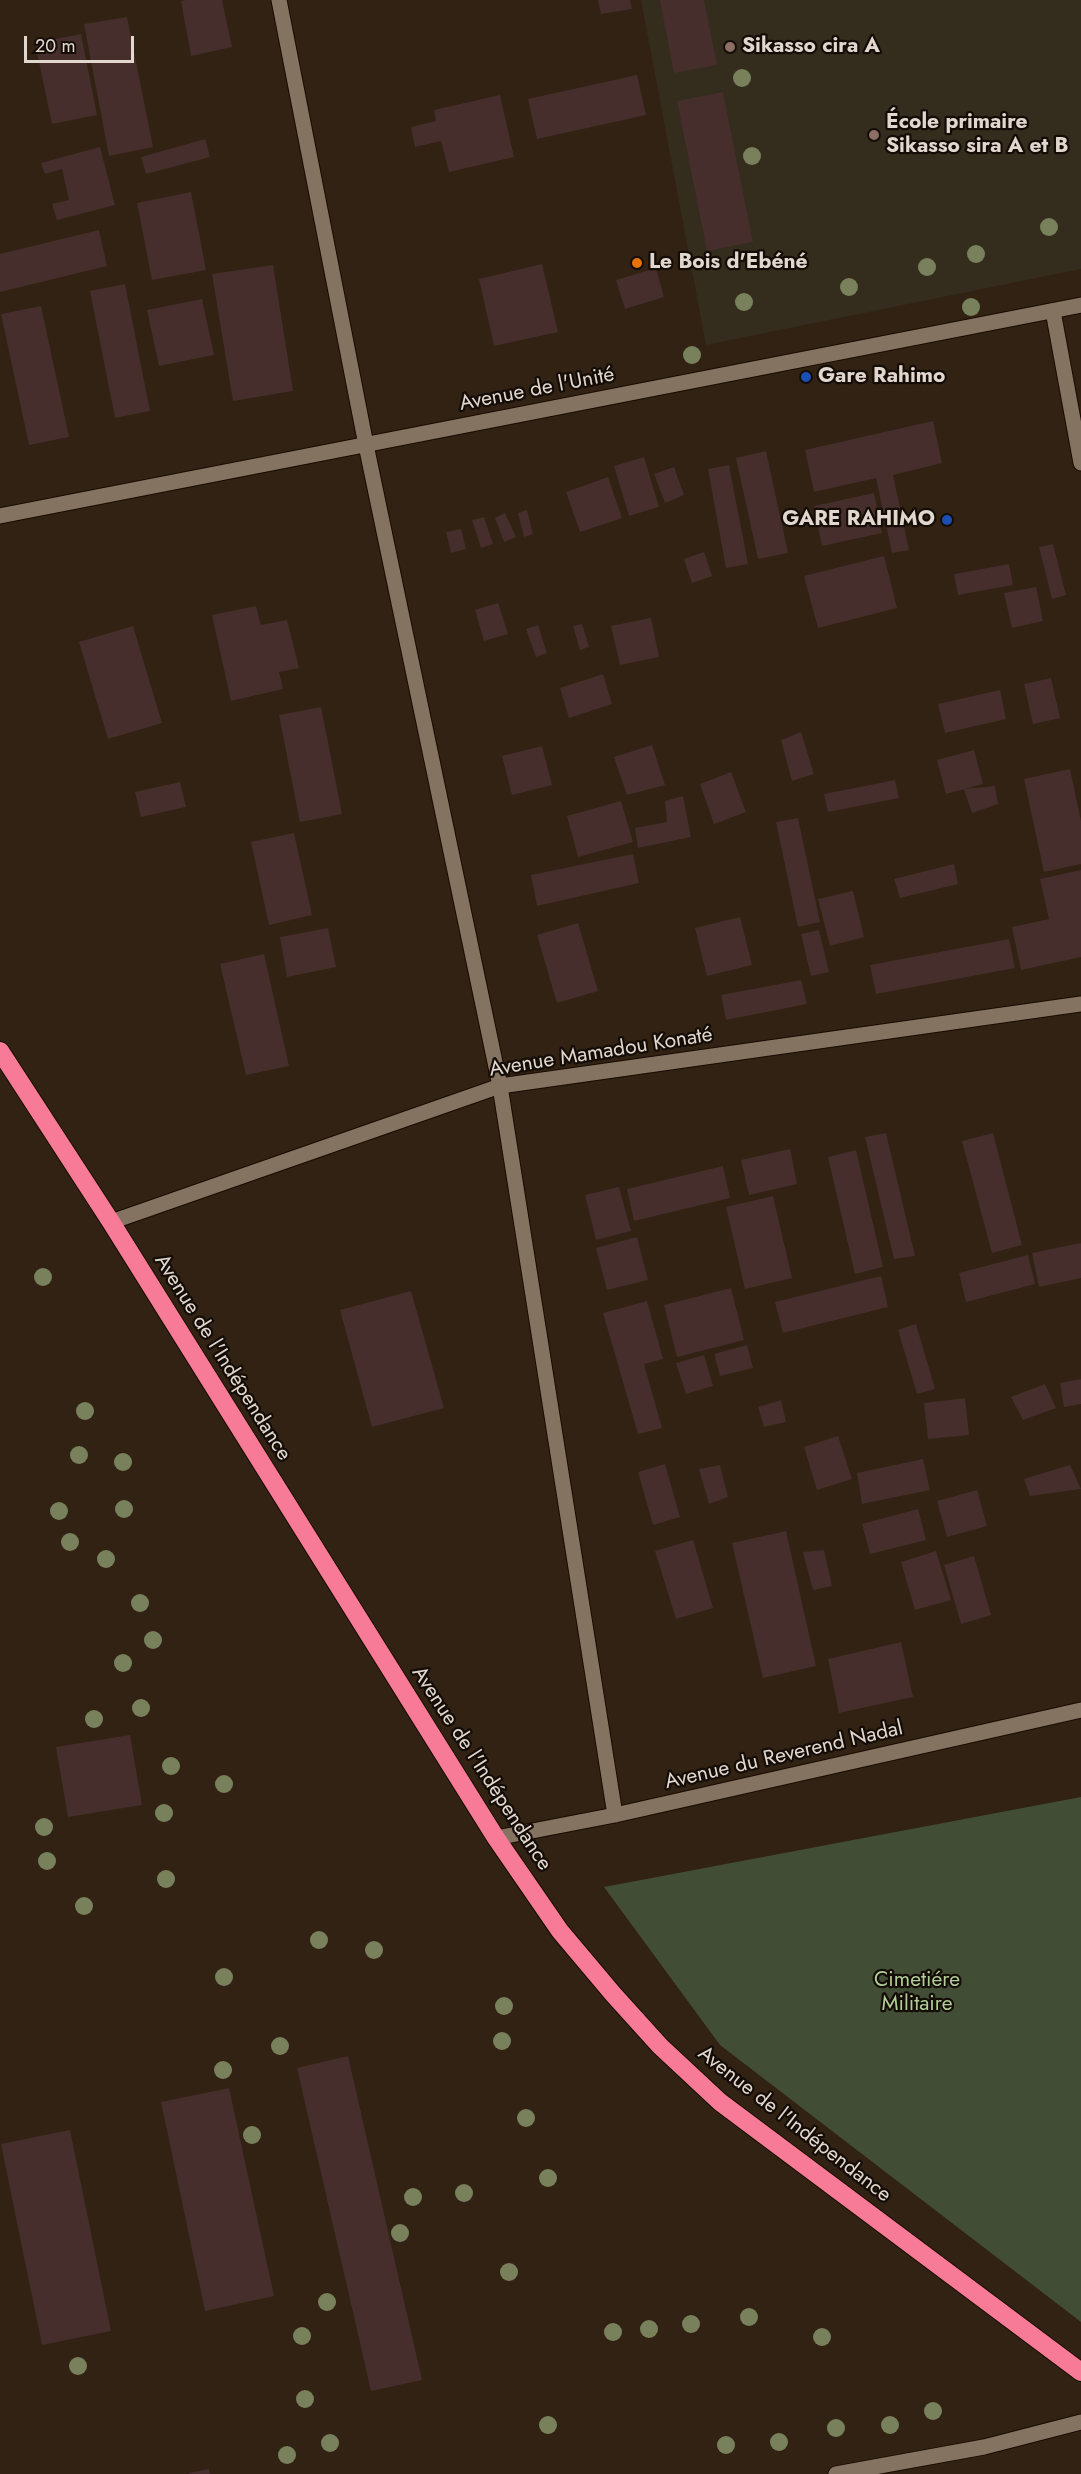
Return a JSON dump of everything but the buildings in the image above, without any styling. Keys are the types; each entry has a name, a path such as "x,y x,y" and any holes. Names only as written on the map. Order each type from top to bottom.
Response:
{"highway":[{"name":"Avenue de l'Indépendance","path":"0,1050 111,1222 496,1838 560,1931 660,2046 720,2102 1081,2372"}],"street":[{"path":"279,0 366,445 500,1086 615,1815"},
{"name":"Avenue de l'Unité","path":"0,516 1081,305"},
{"path":"1053,311 1081,463"},
{"name":"Avenue Mamadou Konaté","path":"111,1222 500,1086 1081,1004"},
{"name":"Avenue du Reverend Nadal","path":"496,1838 615,1815 1081,1710"},
{"path":"836,2474 984,2447 1081,2422"}],"shaded area":[{"name":"École primaire Sikasso sira A et B","path":"641,0 1081,0 1081,269 706,345"}],"green space":[{"name":"Cimetiére Militaire","path":"1081,1797 1081,2322 720,2045 604,1887"}],"place":[{"name":"Sikasso cira A","path":"730,47"},
{"name":"École primaire Sikasso sira A et B","path":"874,135"},
{"name":"Le Bois d'Ebéné","path":"637,263"},
{"name":"Gare Rahimo","path":"806,377"},
{"name":"GARE RAHIMO","path":"947,520"}]}
